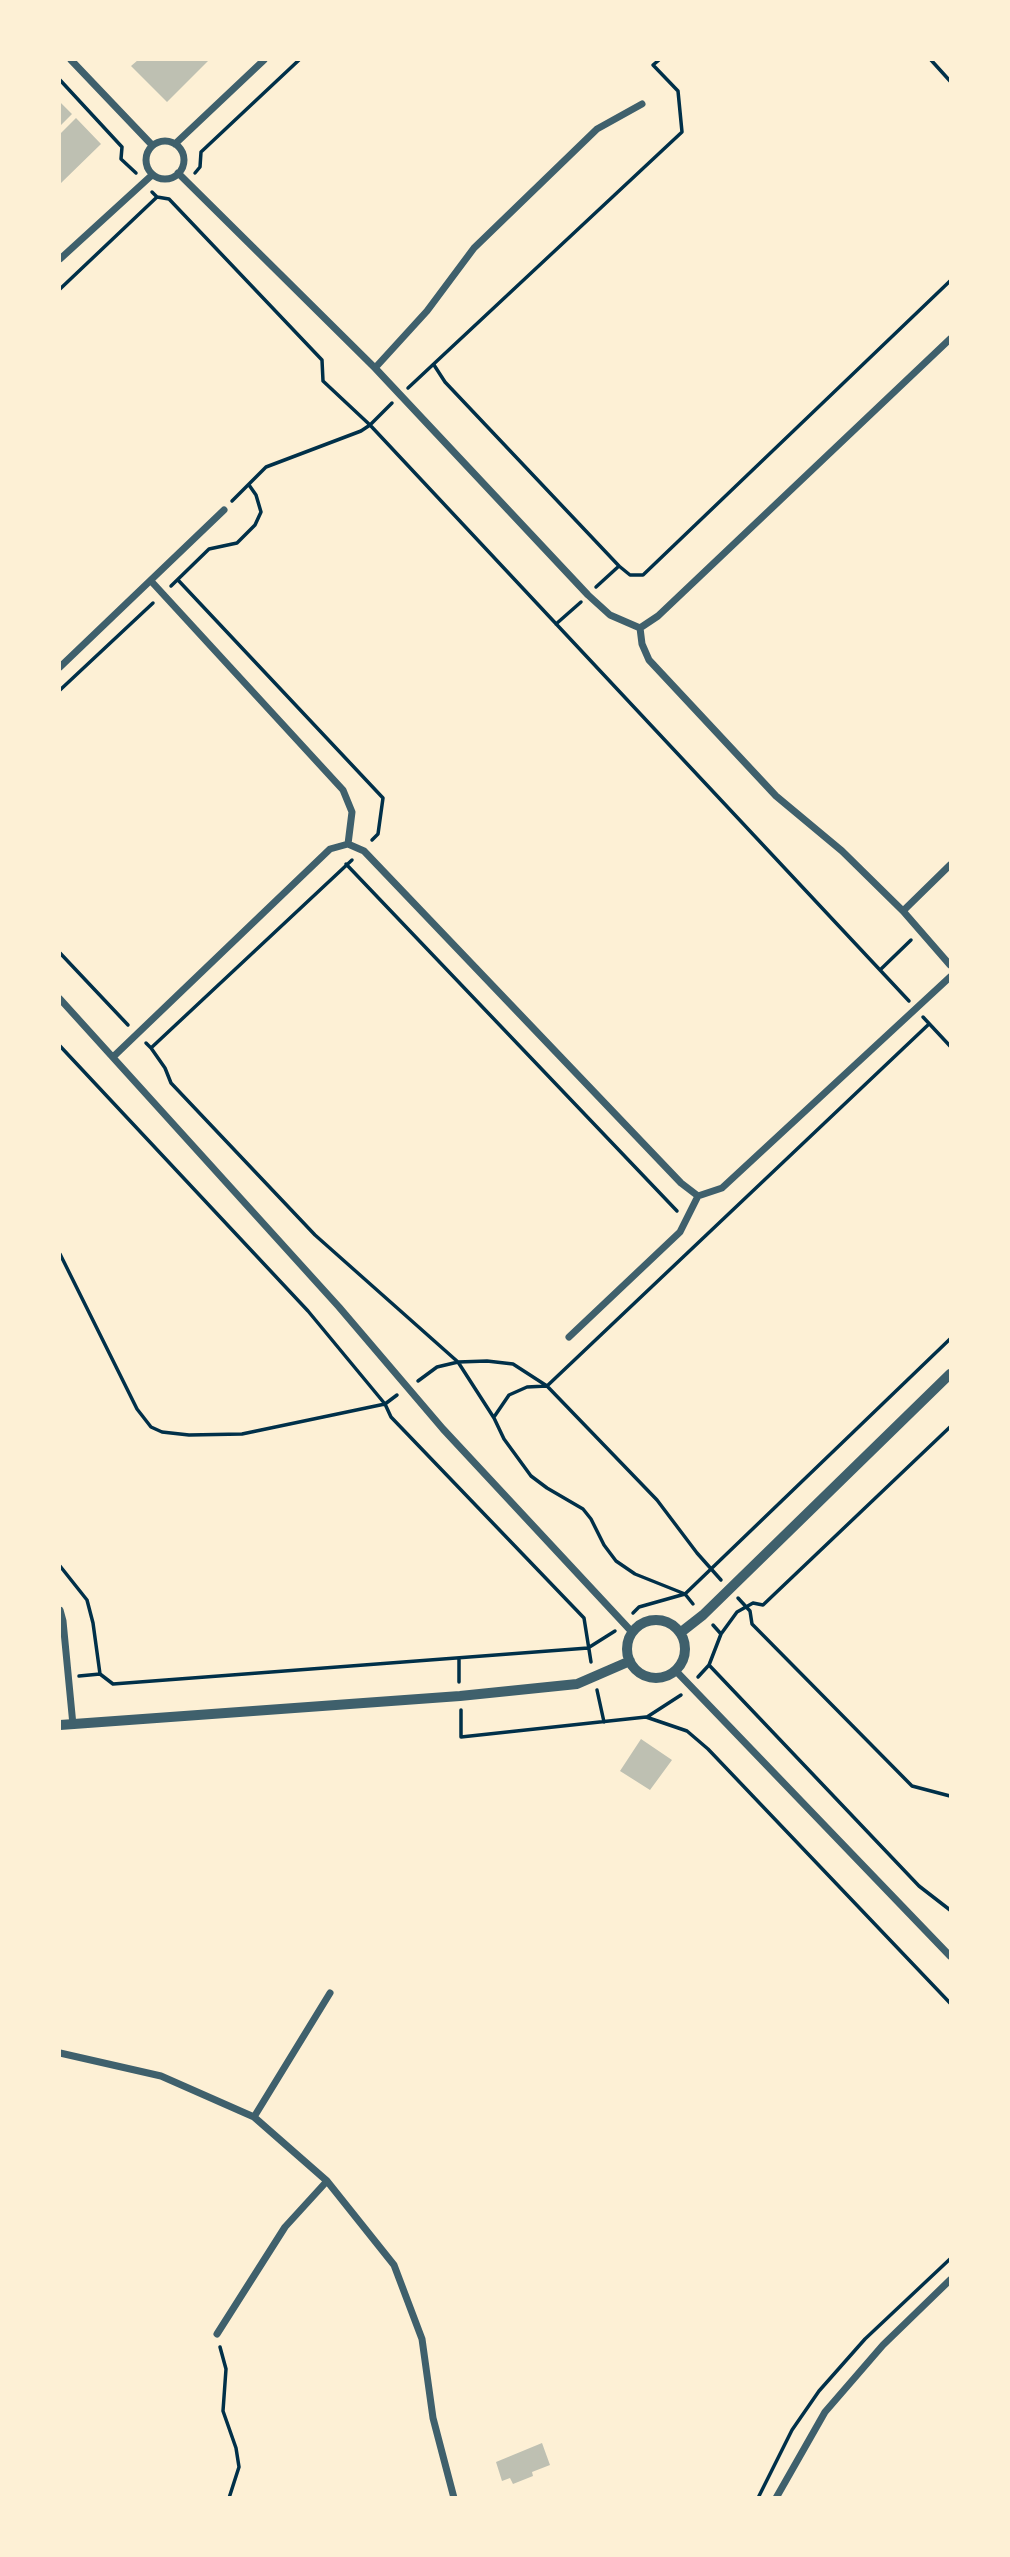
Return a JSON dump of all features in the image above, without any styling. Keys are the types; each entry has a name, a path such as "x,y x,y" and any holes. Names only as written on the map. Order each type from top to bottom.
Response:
{"street":[{"path":"71,60 152,145"},
{"path":"176,144 264,60"},
{"path":"375,368 427,312 474,248 597,129 642,104"},
{"path":"163,141 176,144 184,161 178,173 163,179 152,175 145,160 152,145 163,141"},
{"path":"178,173 375,368 588,595 610,615 640,628"},
{"path":"60,259 152,175"},
{"path":"640,628 668,607 950,339"},
{"path":"60,667 224,510"},
{"path":"151,581 343,790 352,812 348,844"},
{"path":"640,628 642,644 649,660 658,670 776,796 842,850 904,911 950,965"},
{"path":"113,1057 331,849 348,844 364,851 681,1183 698,1196"},
{"path":"904,911 950,865"},
{"path":"569,1337 680,1231 698,1196 722,1188 950,976"},
{"path":"60,999 409,1387 443,1429 632,1632"},
{"path":"680,1633 703,1615 950,1374"},
{"path":"60,1610 73,1725"},
{"path":"656,1620 675,1627 684,1642 684,1652 675,1670 666,1676 651,1677 642,1674 630,1661 627,1652 632,1632 640,1625 656,1620"},
{"path":"60,1726 460,1696 577,1684 630,1661"},
{"path":"675,1670 950,1956"},
{"path":"254,2117 330,1993"},
{"path":"60,2053 161,2076 254,2117 327,2181 394,2265 422,2339 433,2418 454,2497"},
{"path":"217,2334 285,2227 327,2181"},
{"path":"776,2497 825,2412 883,2345 950,2280"}],"path":[{"path":"187,182 200,167 201,152 299,60"},
{"path":"224,510 266,467 370,425 682,132 678,91 653,65 659,60"},
{"path":"931,60 950,81"},
{"path":"60,80 122,147 121,159 157,197 169,198 322,360 323,380 370,425 950,1046"},
{"path":"60,289 157,197"},
{"path":"434,365 445,382 620,566 630,575 643,575 950,281"},
{"path":"60,690 209,549 237,543 255,525 261,512 256,495 249,485"},
{"path":"556,624 620,566"},
{"path":"151,1048 346,864 364,851 377,834 383,798 178,580"},
{"path":"346,864 686,1221"},
{"path":"880,970 920,931"},
{"path":"60,953 151,1048 165,1068 171,1083 315,1235 458,1362 494,1418 504,1439 537,1481 583,1509 616,1561 635,1574 685,1594 721,1634"},
{"path":"494,1418 509,1395 527,1387 547,1386 929,1024"},
{"path":"60,1046 308,1311 385,1404 391,1417 584,1618 604,1722"},
{"path":"60,1254 137,1409 151,1427 162,1432 189,1435 242,1434 385,1404 437,1367 458,1362 513,1364 547,1386 657,1500 712,1569"},
{"path":"60,1566 87,1600 100,1674 113,1684 588,1648 613,1633 639,1607 685,1594 950,1339"},
{"path":"950,1427 763,1605 752,1603 737,1612 721,1634 709,1665 919,1886 950,1910"},
{"path":"746,1607 750,1611 752,1624 912,1786 950,1796"},
{"path":"459,1657 461,1737 646,1717 687,1731 708,1749 950,2003"},
{"path":"68,1678 100,1674"},
{"path":"217,2334 226,2370 223,2411 236,2448 239,2467 229,2497"}],"building":[{"path":"138,60 209,60 167,102 131,66"},
{"path":"60,102 72,114 60,126"},
{"path":"76,118 101,144 60,184 60,134"},
{"path":"641,1739 672,1760 650,1790 620,1771"},
{"path":"542,2443 550,2465 513,2484 510,2478 502,2481 496,2462"}]}
